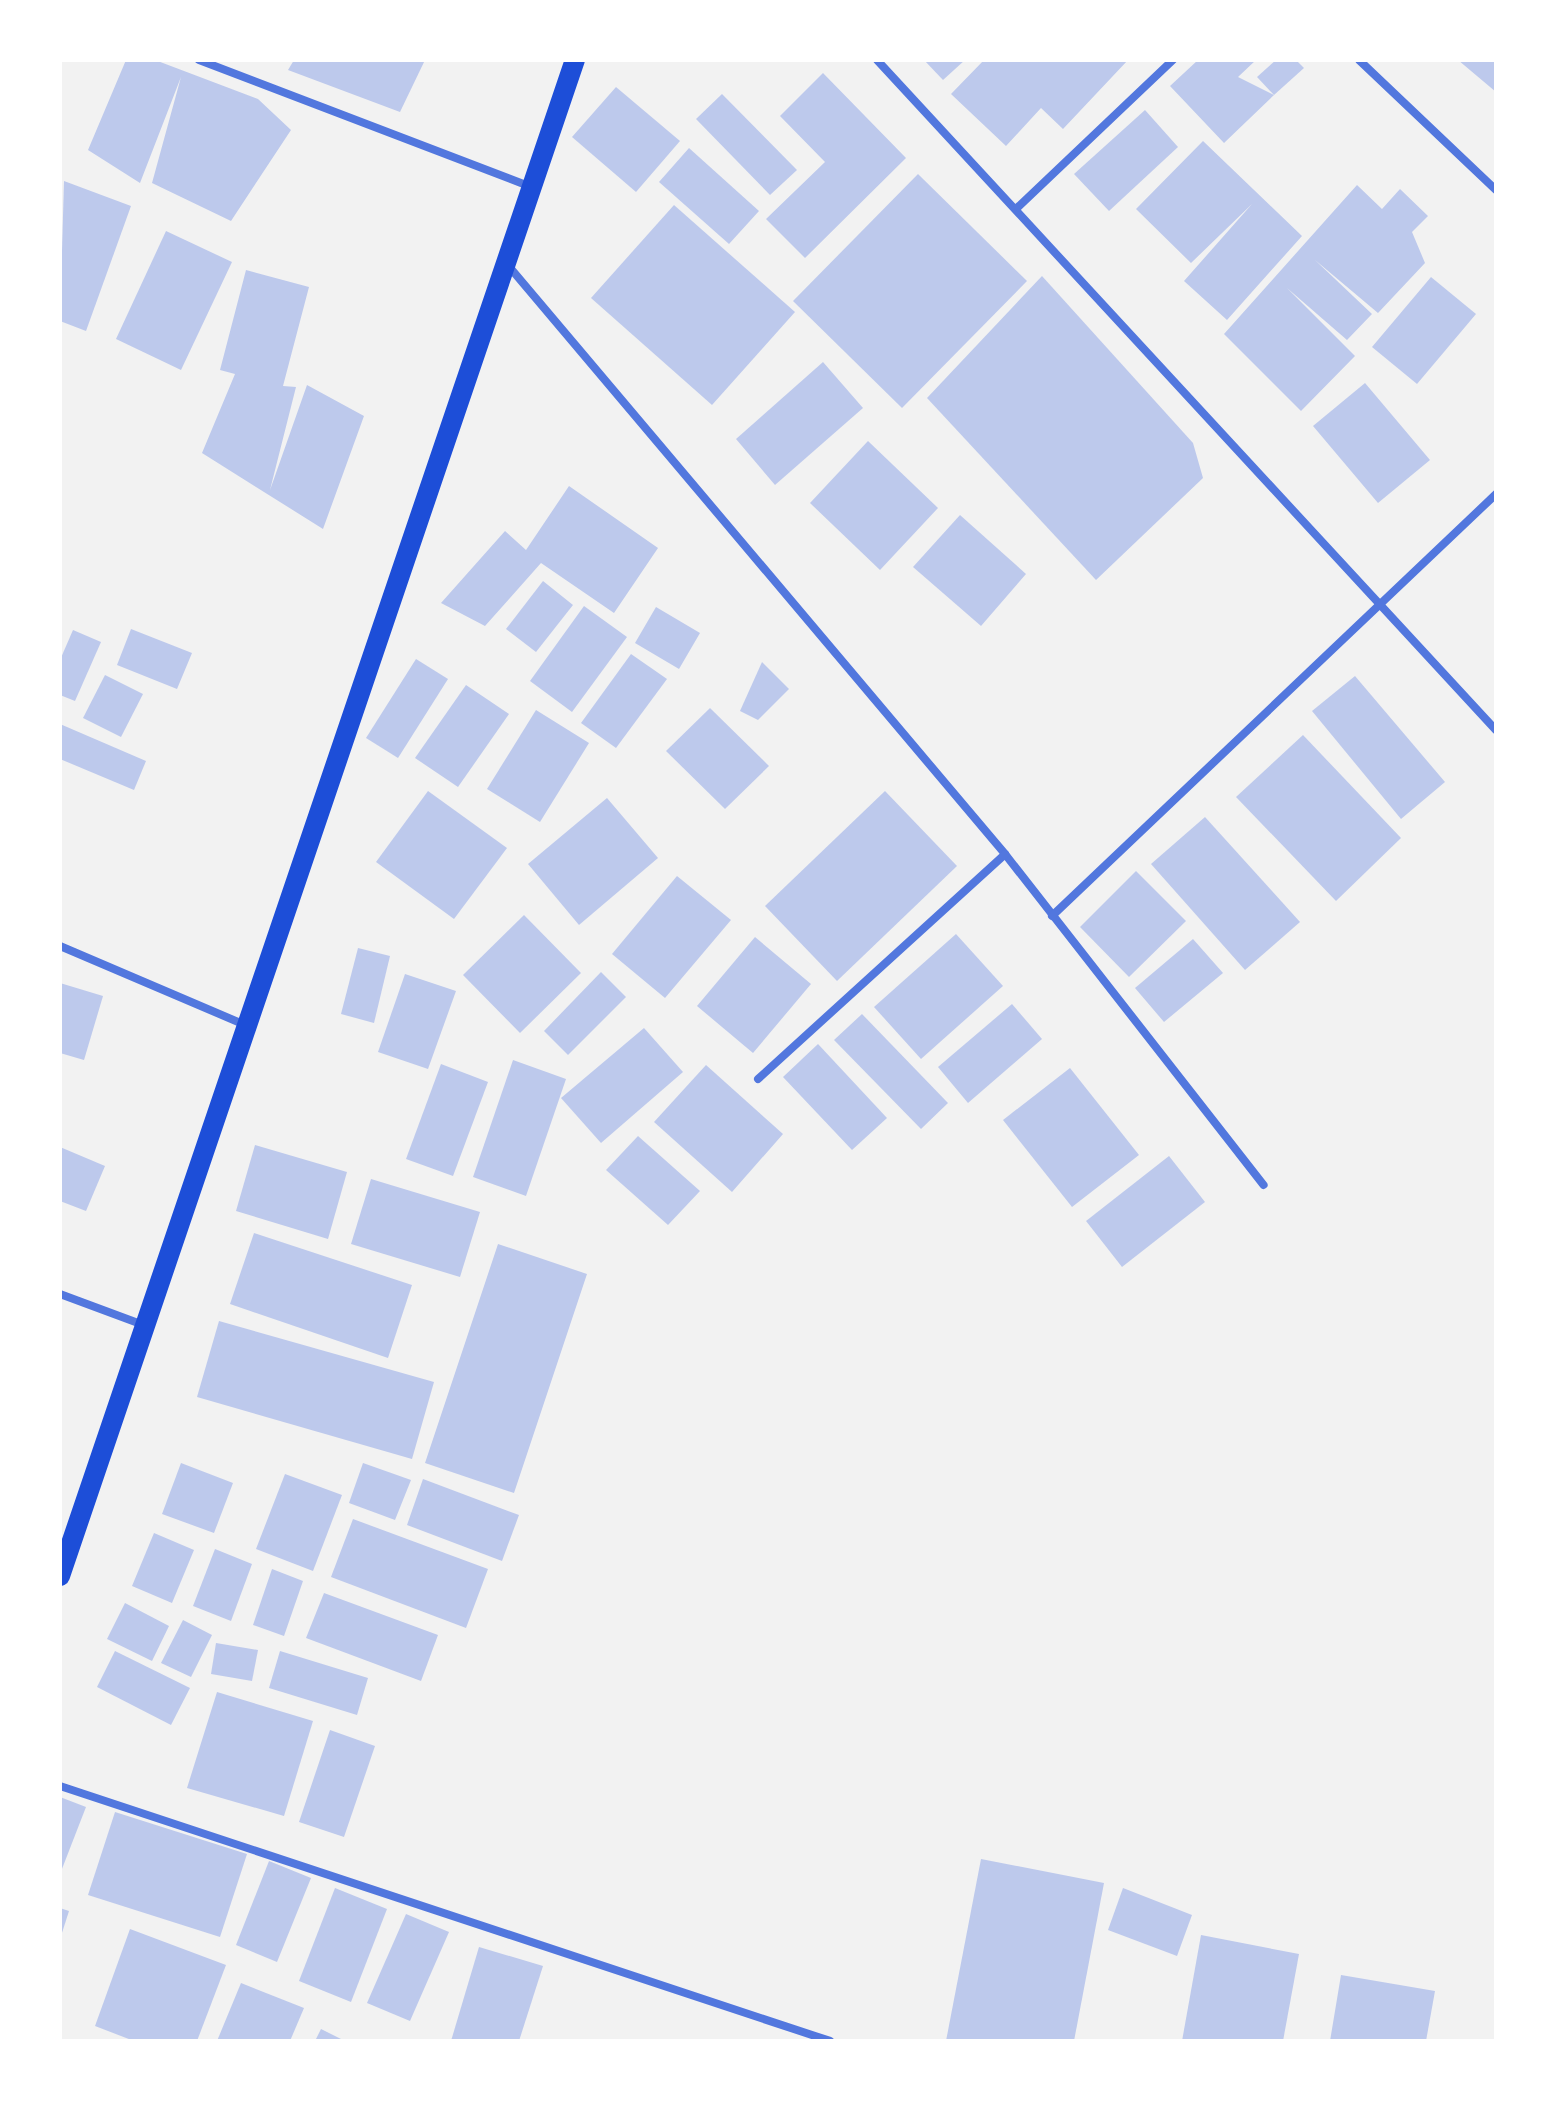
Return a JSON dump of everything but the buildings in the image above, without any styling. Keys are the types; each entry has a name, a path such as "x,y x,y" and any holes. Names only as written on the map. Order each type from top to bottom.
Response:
{"main road":[{"path":"60,1576 575,60"}],"street":[{"path":"199,60 533,188"},
{"path":"877,60 1018,207 1381,598 1496,730"},
{"path":"1018,207 1173,60"},
{"path":"1359,60 1496,190"},
{"path":"506,263 1005,854 1264,1185"},
{"path":"1052,916 1381,598 1496,494"},
{"path":"758,1079 1005,854"},
{"path":"60,946 248,1027"},
{"path":"60,1294 147,1326"},
{"path":"60,1786 830,2041"}]}
